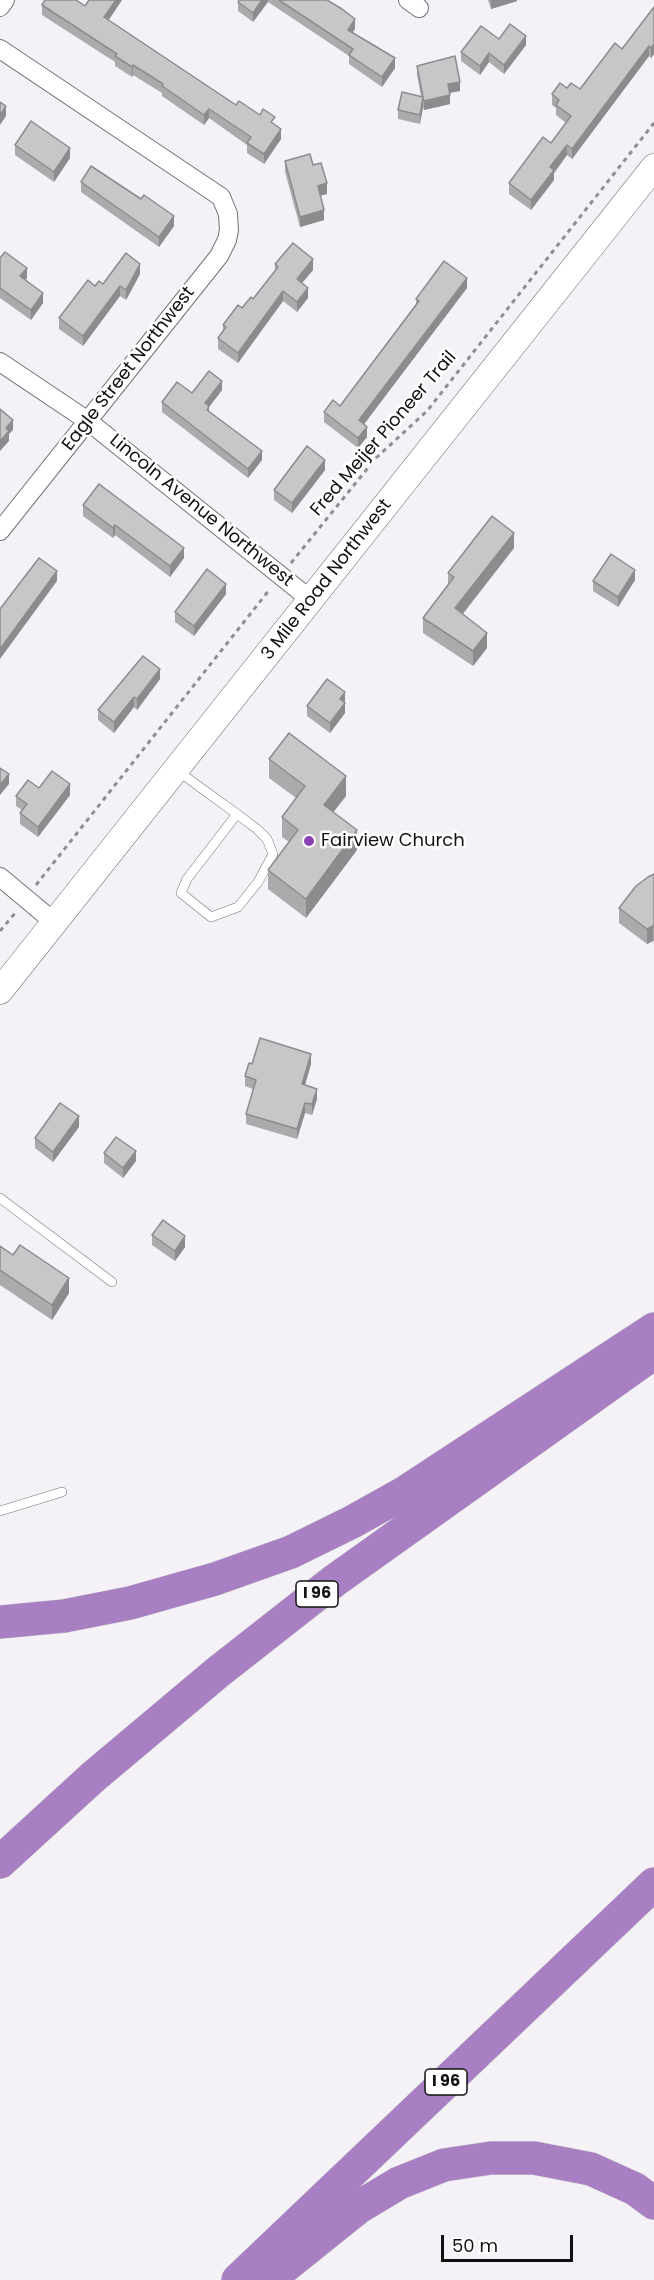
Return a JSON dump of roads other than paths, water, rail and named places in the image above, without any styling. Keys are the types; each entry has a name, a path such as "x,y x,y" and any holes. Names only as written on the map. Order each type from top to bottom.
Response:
{"highway":[{"path":"0,1622 64,1616 130,1603 214,1579 291,1552 352,1522 404,1492 654,1329"},
{"name":"I 96","path":"0,1862 102,1769 334,1581 654,1353"},
{"name":"I 96","path":"238,2280 654,1884"},
{"path":"268,2280 358,2207 399,2183 444,2165 491,2158 534,2158 591,2169 635,2189 654,2203"}],"main road":[{"name":"3 Mile Road Northwest","path":"0,991 654,167"}],"street":[{"path":"0,7 5,0"},
{"name":"Eagle Street Northwest","path":"0,49 220,197 228,214 229,230 219,256 0,531"},
{"name":"Lincoln Avenue Northwest","path":"0,362 88,421 311,600"},
{"path":"0,877 54,922"}],"lane":[{"path":"177,770 237,814 267,839 273,854 258,882 238,907 211,917 181,893 187,879 237,814"},
{"path":"0,1198 112,1282"},
{"path":"0,1511 62,1492"}],"place":[{"name":"Fairview Church","path":"309,841"}]}
